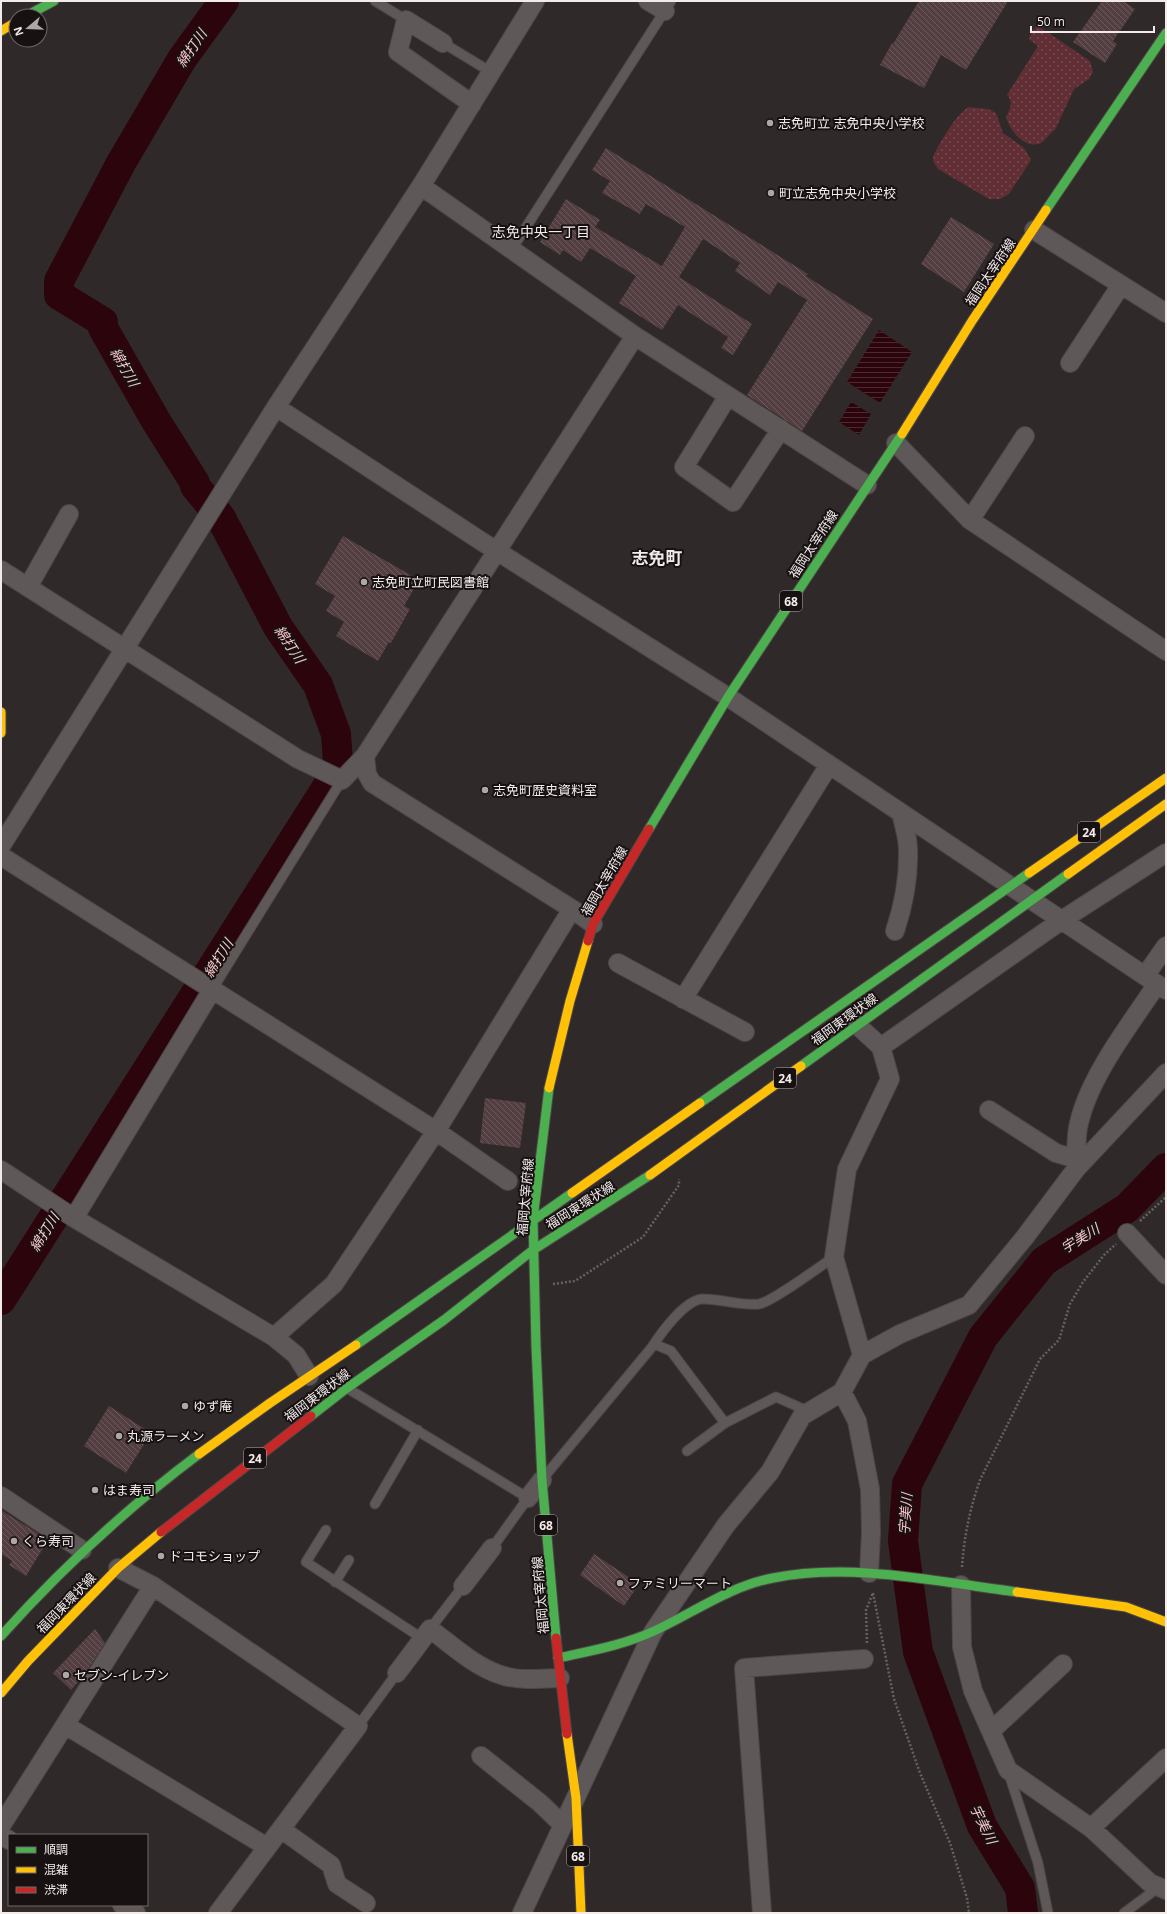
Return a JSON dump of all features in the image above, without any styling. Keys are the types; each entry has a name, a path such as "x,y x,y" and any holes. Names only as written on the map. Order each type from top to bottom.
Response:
{"main road":[{"path":"41,8 54,1"},
{"name":"福岡太宰府線","path":"581,1913 576,1798 560,1678 542,1480 534,1285 534,1219 550,1083 570,1001 593,924 728,697 896,443 972,321 1166,33"},
{"path":"1,712 1,733"},
{"name":"福岡東環状線","path":"1,1636 82,1550 160,1485 309,1376 411,1307 534,1219 1012,887 1166,778"},
{"name":"福岡東環状線","path":"1,1693 28,1661 118,1568 184,1512 348,1388 444,1320 534,1250 631,1188 679,1155 857,1025 1166,804"},
{"path":"558,1658 610,1646 653,1632 736,1589 772,1578 815,1572 872,1574 1126,1607 1166,1622"}],"street":[{"path":"1,846 124,647 276,407 421,186 535,1"},
{"path":"648,1 668,6"},
{"path":"444,43 406,20 398,52 472,104"},
{"path":"421,186 635,336 867,485"},
{"path":"1034,230 1166,313"},
{"path":"1070,363 1121,285"},
{"path":"1,570 298,759 342,780 365,756 635,336"},
{"path":"728,396 684,467 733,502 780,429"},
{"path":"276,407 497,551 728,697 1156,984"},
{"path":"970,520 1025,436"},
{"path":"896,443 970,520 1166,651"},
{"path":"28,587 69,514"},
{"path":"365,756 367,774 372,784 572,909 593,924"},
{"path":"683,999 829,765"},
{"path":"895,931 903,906 907,880 908,848 901,813"},
{"path":"881,1047 1062,920 1166,853"},
{"path":"1,856 436,1131 508,1181"},
{"path":"274,1337 334,1284 436,1131 572,909"},
{"path":"1076,1164 1079,1123 1091,1091 1108,1057 1156,984 1166,946"},
{"path":"618,963 744,1032"},
{"path":"74,1218 212,990"},
{"path":"857,1025 881,1047 890,1079 847,1169 834,1257 862,1355"},
{"path":"522,1913 653,1632 726,1525 770,1472 802,1416 842,1392 862,1355 900,1334 969,1305 1076,1164 1166,1073"},
{"path":"989,1110 1056,1153 1076,1164"},
{"path":"1,1170 74,1218 274,1337 296,1355 309,1376"},
{"path":"1127,1233 1166,1275"},
{"path":"842,1392 857,1421 870,1489 872,1574"},
{"path":"528,1498 542,1480"},
{"path":"1,1496 82,1550"},
{"path":"463,1586 492,1548"},
{"path":"118,1568 153,1586 358,1726 218,1913"},
{"path":"956,1584 962,1647 973,1691 1008,1770 1091,1828 1150,1883 1161,1888"},
{"path":"1,1826 153,1586"},
{"path":"397,1674 427,1634 501,1675 529,1679 560,1678"},
{"path":"762,1913 744,1668 864,1659"},
{"path":"991,1732 1063,1664"},
{"path":"65,1725 267,1847"},
{"path":"481,1756 540,1803 563,1825"},
{"path":"1091,1828 1166,1758"},
{"path":"281,1829 331,1865 337,1884 366,1903"},
{"path":"124,1906 136,1913"}],"lane":[{"path":"375,1 406,20"},
{"path":"512,250 668,6"},
{"path":"444,43 491,72"},
{"path":"212,990 342,780"},
{"path":"542,1480 682,1309 702,1298 760,1304 778,1294 834,1257"},
{"path":"654,1344 671,1352 725,1423"},
{"path":"348,1388 528,1498 492,1548"},
{"path":"687,1452 725,1423 776,1397 801,1408 806,1414"},
{"path":"375,1504 418,1430"},
{"path":"326,1530 306,1562 335,1582 427,1634 463,1586"},
{"path":"335,1582 349,1560"},
{"path":"358,1726 397,1674"},
{"path":"1008,1770 1038,1863 1048,1913"},
{"path":"1124,1913 1151,1893 1161,1888"}],"path":[{"path":"534,1285 576,1281 643,1237 679,1185 679,1155"},
{"path":"956,1584 973,1498 980,1480 1040,1358 1059,1340 1070,1304 1104,1255 1166,1197"},
{"path":"872,1574 873,1594 894,1699 920,1773 950,1843 968,1898 969,1913"},
{"path":"864,1659 868,1638 866,1610 873,1594"}],"shaded area":[{"path":"1038,26 1090,61 1093,72 1089,79 1074,89 1055,130 1041,143 1029,144 1014,133 1008,122 1006,117 1011,103 1007,95 1038,46 1029,39 1032,31"},
{"path":"968,107 988,109 996,113 1003,133 1024,148 1031,160 1009,194 1000,199 989,199 938,169 934,163 933,156 944,136 957,118"},
{"path":"879,330 912,352 880,403 847,382"},
{"path":"851,402 871,414 859,435 839,422"}],"building":[{"path":"919,1 1008,1 966,70 941,55 924,88 880,65 892,43 893,44"},
{"path":"1102,1 1123,1 1135,9 1113,41 1117,44 1105,63 1073,42"},
{"path":"606,148 808,274 806,276 873,319 802,431 747,395 807,300 778,282 770,295 735,271 740,263 703,239 679,277 752,324 733,355 721,348 728,337 678,305 662,330 619,303 636,276 590,248 581,262 563,250 560,255 540,242 566,199 600,220 595,227 662,266 685,227 646,204 640,214 602,193 610,181 592,170"},
{"path":"951,217 994,244 964,292 921,264"},
{"path":"343,536 419,580 404,606 410,609 391,643 389,642 378,661 336,636 344,622 326,611 335,596 315,584"},
{"path":"485,1098 526,1103 520,1148 480,1143"},
{"path":"109,1406 151,1433 126,1473 84,1446"},
{"path":"1,1510 48,1540 26,1576 9,1565 12,1561 1,1554"},
{"path":"594,1554 639,1584 624,1606 580,1575"},
{"path":"95,1629 105,1643 85,1674 71,1690 53,1673"}],"waterway":[{"name":"綿打川","path":"1,1300 327,787 338,763 336,734 318,685 278,627 221,518 195,486 195,483 156,421 103,328 103,322 59,295 59,281 121,163 182,59 224,1"},
{"name":"宇美川","path":"1023,1913 1020,1888 982,1826 918,1652 903,1541 907,1484 983,1337 1044,1261 1127,1208 1166,1168"}],"traffic: fast":[{"path":"41,8 54,1"},
{"path":"1046,210 1166,33"},
{"path":"649,829 728,697 902,434"},
{"path":"700,1103 1029,873"},
{"path":"801,1066 1068,874"},
{"path":"549,1088 533,1219 536,1346 542,1480 556,1638"},
{"path":"311,1416 347,1388 444,1320 533,1250 650,1175"},
{"path":"356,1345 572,1193"},
{"path":"1,1636 47,1587 96,1540 146,1496 199,1454"},
{"path":"558,1658 607,1647 643,1636 742,1587 773,1578 833,1572 864,1573 895,1575 1017,1592"}],"traffic: slow":[{"path":"1,31 8,27"},
{"path":"902,434 972,321 1046,210"},
{"path":"1,712 1,733"},
{"path":"1029,873 1166,778"},
{"path":"1068,874 1166,804"},
{"path":"549,1088 570,1001 588,941"},
{"path":"650,1175 801,1066"},
{"path":"572,1193 700,1103"},
{"path":"199,1454 270,1403 356,1345"},
{"path":"1,1693 28,1661 118,1568 161,1532"},
{"path":"1017,1592 1126,1607 1166,1622"},
{"path":"567,1734 576,1798 581,1913"}],"traffic: jam":[{"path":"588,941 593,924 649,829"},
{"path":"161,1532 311,1416"},
{"path":"556,1638 567,1734"}],"place":[{"name":"志免町立 志免中央小学校","path":"770,123"},
{"name":"町立志免中央小学校","path":"771,193"},
{"name":"志免町立町民図書館","path":"364,582"},
{"name":"志免町歴史資料室","path":"485,790"},
{"name":"ゆず庵","path":"185,1406"},
{"name":"丸源ラーメン","path":"119,1436"},
{"name":"はま寿司","path":"95,1490"},
{"name":"くら寿司","path":"14,1541"},
{"name":"ドコモショップ","path":"161,1556"},
{"name":"ファミリーマート","path":"620,1583"},
{"name":"セブン-イレブン","path":"66,1675"}],"district":[{"name":"志免中央一丁目","path":"541,231"},
{"name":"志免町","path":"657,557"}]}
